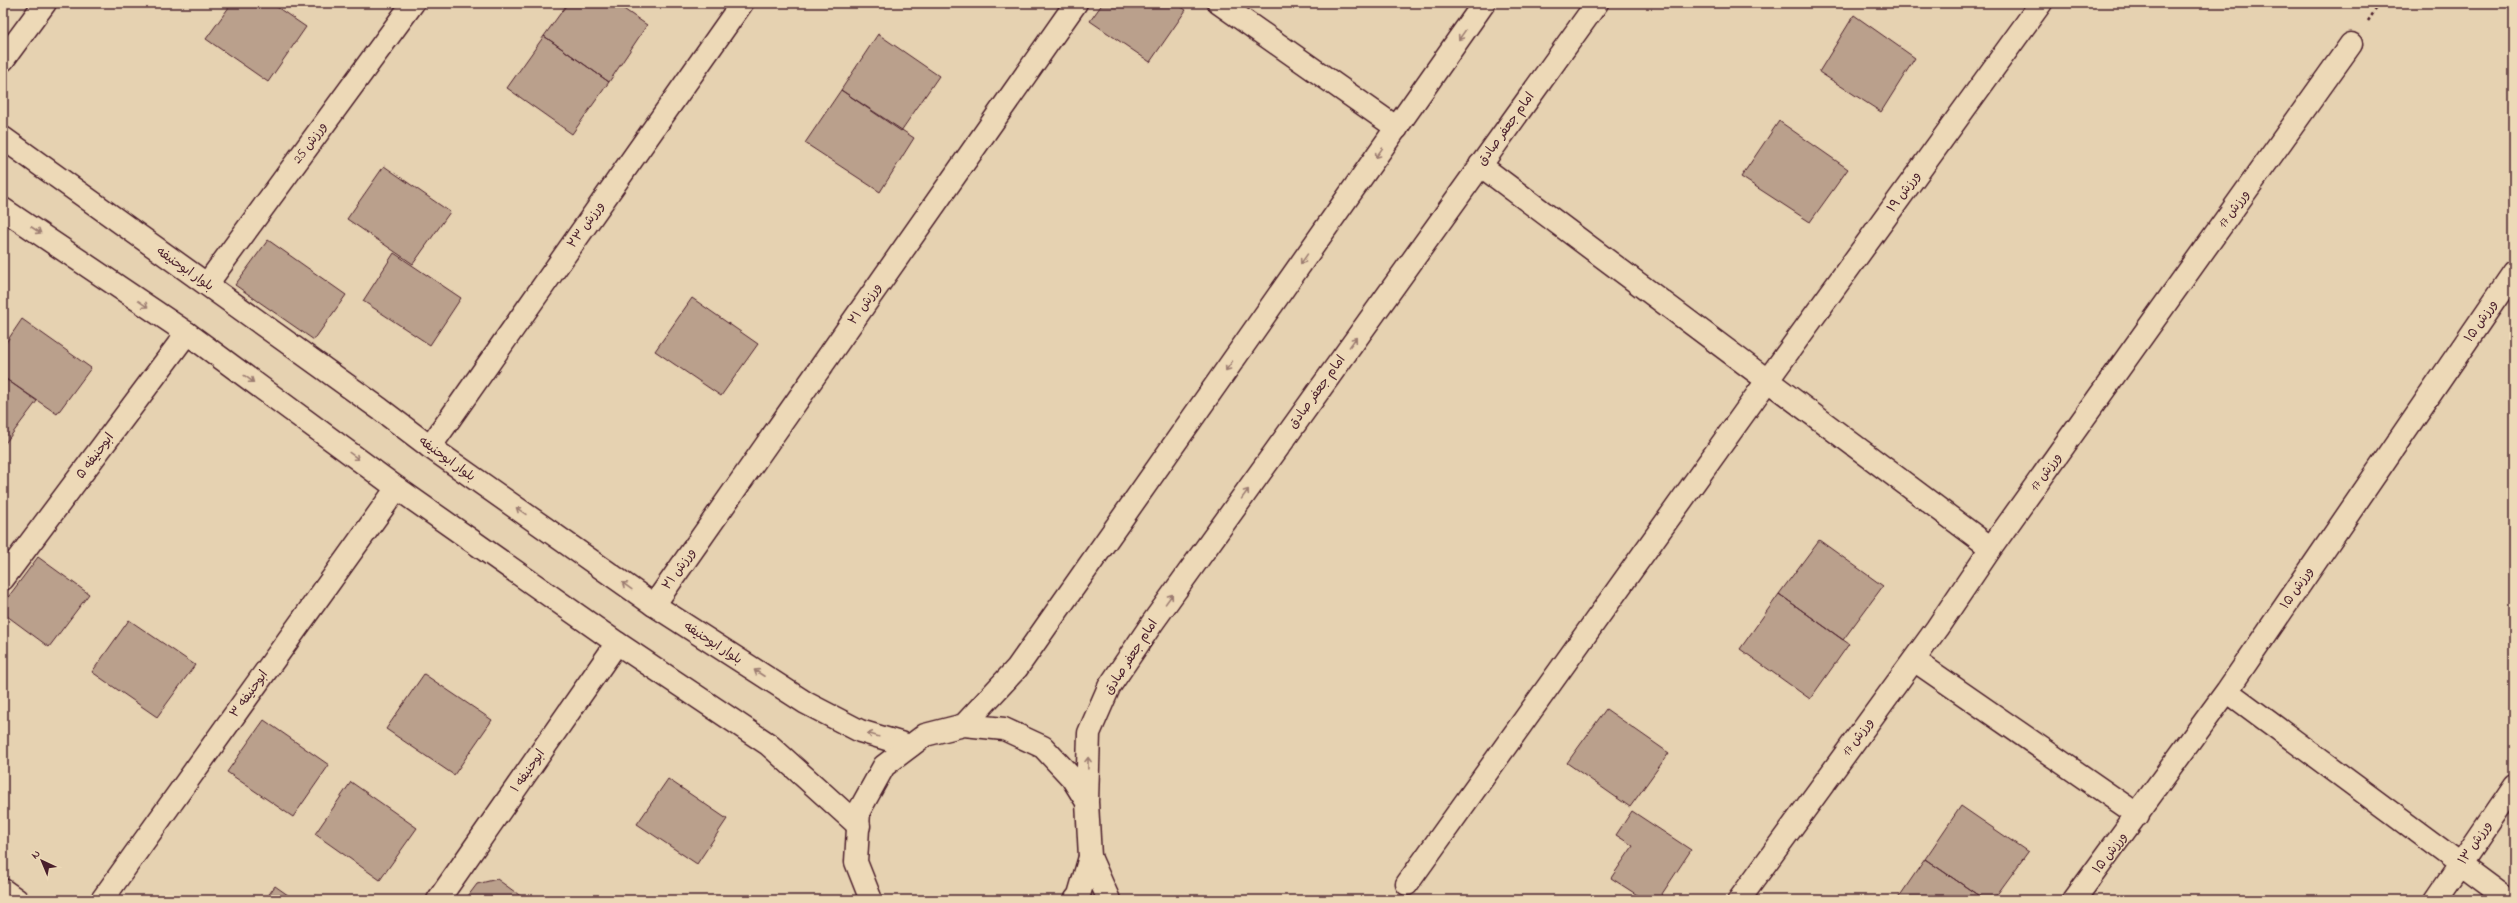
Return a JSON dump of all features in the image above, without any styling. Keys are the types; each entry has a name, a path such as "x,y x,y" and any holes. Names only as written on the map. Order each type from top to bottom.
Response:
{"street":[{"path":"3,60 45,3"},
{"name":"ورزش 25","path":"207,284 413,3"},
{"name":"ورزش ۲۳","path":"430,447 742,3"},
{"name":"ورزش ۲۱","path":"654,605 1076,3"},
{"path":"1219,3 1397,128"},
{"path":"964,725 1017,668 1484,3"},
{"name":"امام جعفر صادق","path":"1090,857 1087,802 1089,733 1109,687 1152,622 1597,3"},
{"name":"ورزش ۱۹","path":"1408,884 1767,381 2041,3"},
{"name":"ورزش 17","path":"1739,900 1914,660 1991,548 2352,44"},
{"name":"بلوار ابوحنیفه","path":"3,138 207,284 430,447 654,605 806,703 860,731 910,746"},
{"path":"1480,165 1991,548"},
{"path":"3,209 187,333 397,488 617,643 768,744 859,826"},
{"name":"ورزش ۱۵","path":"2074,900 2227,691 2514,272"},
{"name":"ابوحنیفه ۵","path":"3,579 187,333"},
{"name":"ابوحنیفه ۳","path":"102,900 397,488"},
{"name":"ابوحنیفه ۱","path":"438,900 617,643"},
{"path":"1914,660 2138,814"},
{"path":"2227,691 2460,866 2509,900"},
{"path":"863,895 856,862 859,810 884,766 925,735 964,725 1004,729 1043,747 1072,778 1087,802"},
{"name":"ورزش ۱۳","path":"2436,900 2514,786"},
{"path":"1075,900 1079,894 1090,857"},
{"path":"1090,857 1109,900"},
{"path":"3,890 17,900"}],"building":[{"path":"232,3 271,3 306,27 268,82 206,39"},
{"path":"568,3 615,3 647,25 609,82 544,36"},
{"path":"1103,3 1175,3 1186,10 1150,62 1090,21"},
{"path":"1854,15 1915,58 1881,112 1819,72"},
{"path":"878,34 939,76 901,131 841,90"},
{"path":"544,36 609,82 572,134 507,88"},
{"path":"841,90 914,138 880,192 805,143"},
{"path":"1779,121 1848,169 1810,222 1741,177"},
{"path":"384,166 450,212 413,264 347,219"},
{"path":"268,240 346,295 314,340 235,285"},
{"path":"394,253 461,298 430,345 363,301"},
{"path":"692,298 758,344 721,396 655,351"},
{"path":"22,319 91,368 57,414 3,377 3,347"},
{"path":"3,377 37,401 3,446"},
{"path":"1819,540 1883,586 1843,640 1779,594"},
{"path":"38,557 89,594 49,647 3,613 3,604"},
{"path":"1779,594 1849,644 1810,699 1740,649"},
{"path":"129,620 195,665 157,717 92,672"},
{"path":"424,674 492,720 454,775 386,729"},
{"path":"1606,709 1669,753 1630,807 1567,763"},
{"path":"264,720 329,765 293,817 227,772"},
{"path":"668,779 727,819 697,864 637,824"},
{"path":"351,782 417,828 380,880 315,834"},
{"path":"1961,806 2028,852 1993,900 1985,900 1925,859"},
{"path":"1632,811 1691,850 1658,900 1645,900 1611,878 1633,846 1616,835"},
{"path":"1925,859 1985,900 1897,900"},
{"path":"497,879 526,900 465,900 477,884"},
{"path":"275,886 295,900 265,900"}]}
